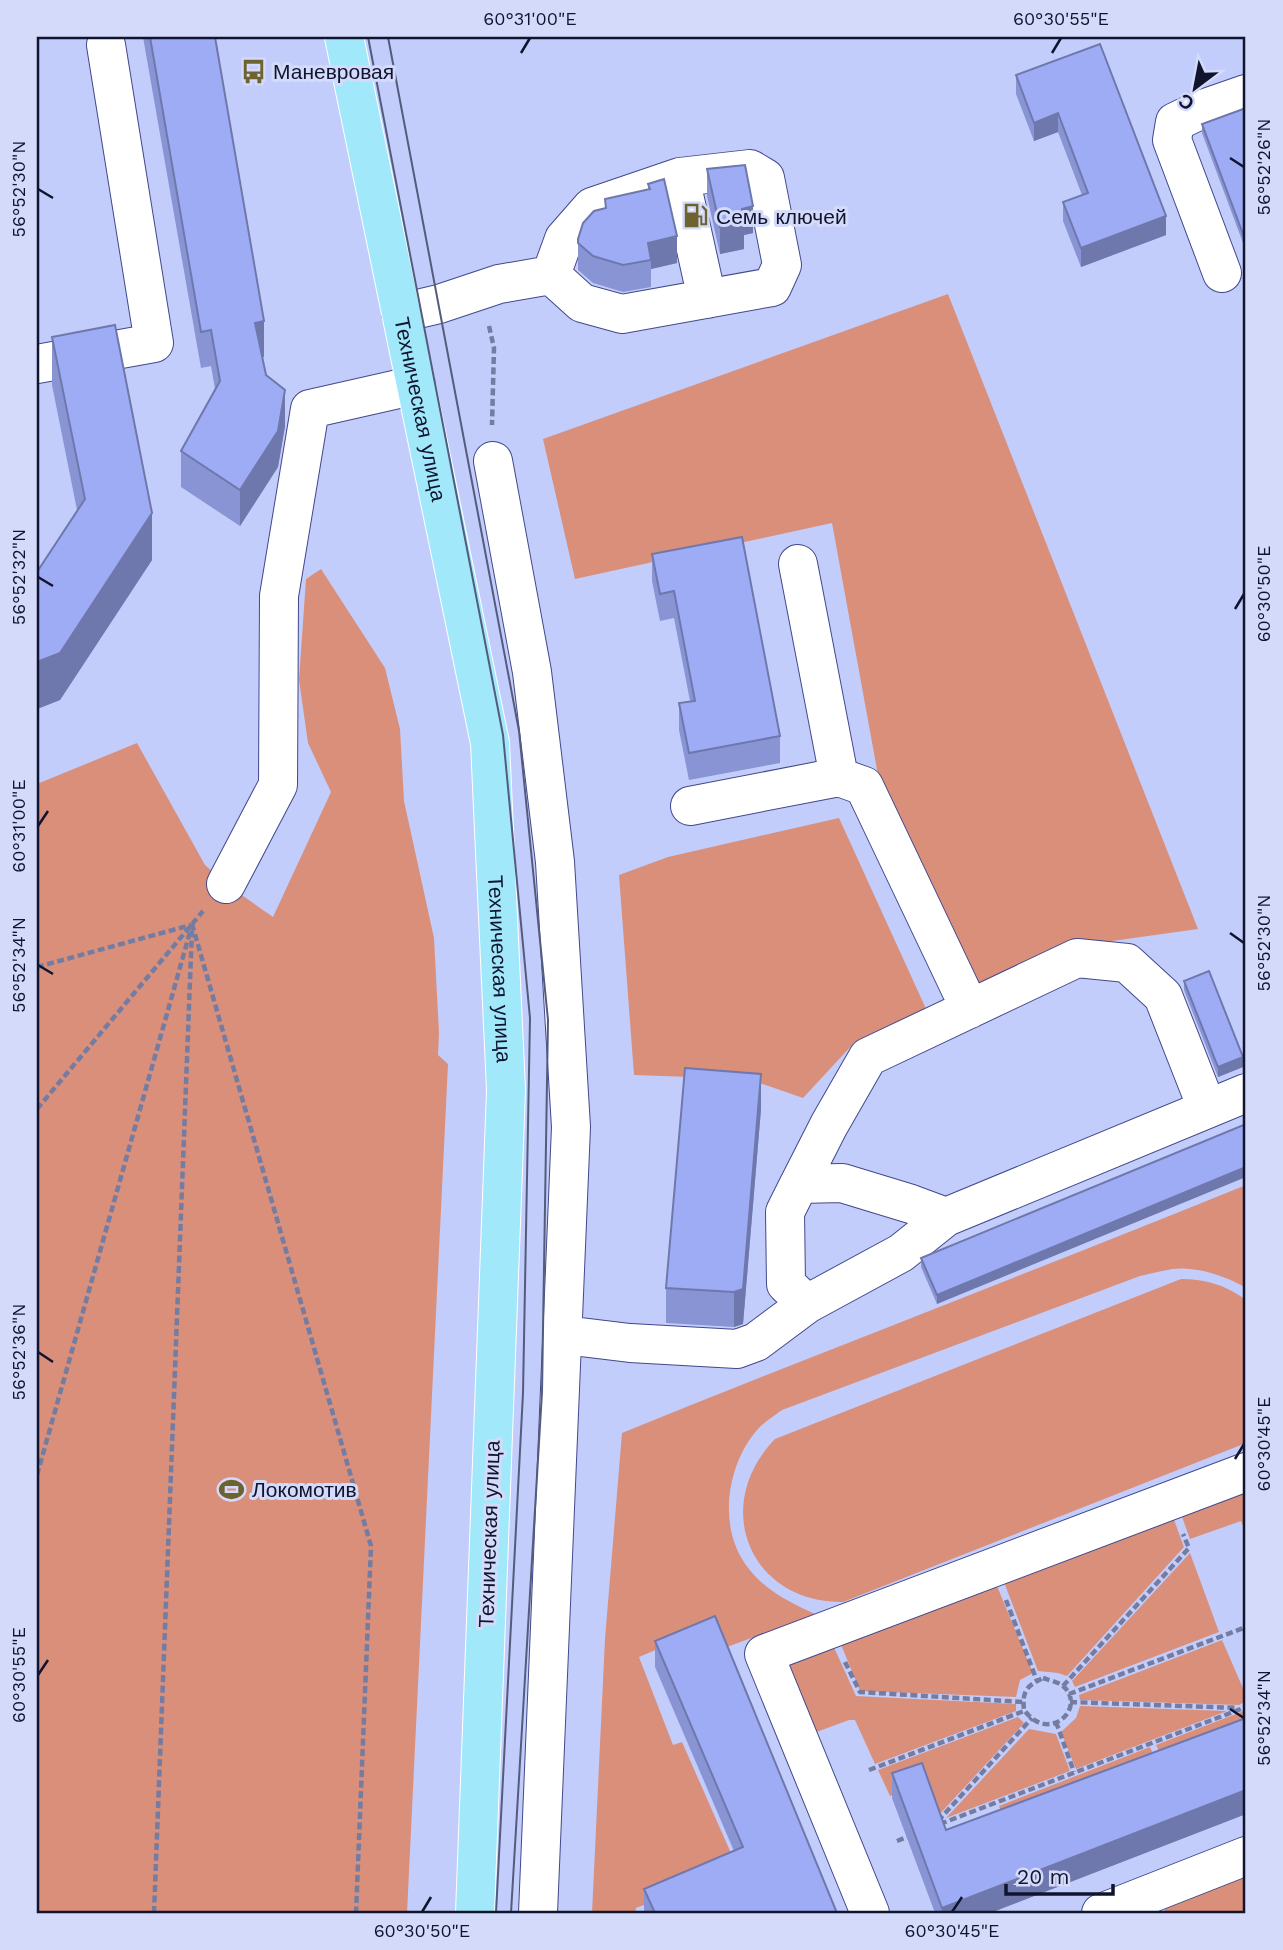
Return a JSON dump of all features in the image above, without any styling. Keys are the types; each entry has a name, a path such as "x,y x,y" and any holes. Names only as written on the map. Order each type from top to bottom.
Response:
{"main road":[{"name":"Техническая улица","path":"344,37 490,743 505,1076 475,1913"}],"lane":[{"path":"37,364 154,343 106,45"},
{"path":"1222,273 1172,140 1175,122 1246,94"},
{"path":"750,169 765,178 782,265 772,287 622,314 582,303 551,275 564,239 592,207 680,177 750,169"},
{"path":"680,177 707,299"},
{"path":"401,313 439,304 499,284 551,275"},
{"path":"226,884 278,785 279,596 310,409 416,385"},
{"path":"493,461 532,672 555,862 572,1126 538,1913"},
{"path":"798,564 839,777"},
{"path":"690,806 839,777 864,786 970,1009"},
{"path":"807,1304 786,1284 785,1212 829,1125 869,1057 1077,958 1127,963 1163,996 1207,1108"},
{"path":"564,1335 631,1343 737,1349 755,1342 807,1304 901,1253 946,1217 1246,1093"},
{"path":"799,1184 842,1183 946,1217"},
{"path":"870,1913 764,1654 1246,1472"},
{"path":"1101,1913 1246,1856"}],"path":[{"path":"482,290 494,348 493,461"},
{"path":"37,1109 226,884"},
{"path":"37,967 192,924"},
{"path":"37,1475 192,924"},
{"path":"154,1913 192,924"},
{"path":"192,924 371,1546 356,1913"},
{"path":"1063,1686 1189,1548 1171,1501"},
{"path":"993,1567 1037,1681"},
{"path":"1069,1694 1246,1627"},
{"path":"829,1629 860,1692 1023,1702"},
{"path":"1042,1678 1063,1686 1069,1694 1070,1708 1062,1720 1049,1725 1034,1721 1024,1711 1023,1697 1030,1684 1037,1681 1042,1678"},
{"path":"1070,1702 1244,1708"},
{"path":"1032,1718 933,1827 1244,1708"},
{"path":"869,1770 1024,1711"},
{"path":"1056,1722 1074,1772"},
{"path":"1152,1742 1156,1752"},
{"path":"993,1804 997,1813"},
{"path":"897,1841 921,1832"}],"shaded area":[{"path":"948,294 1198,929 1062,948 977,986 878,775 832,523 575,579 543,439"},
{"name":"Локомотив","path":"321,569 385,668 400,729 404,801 434,938 438,1055 448,1064 407,1913 37,1913 37,784 137,743 205,865 226,884 273,917 331,792 308,743 299,680 306,579"},
{"path":"839,818 927,1011 854,1043 803,1098 748,1079 634,1075 619,875 668,857"},
{"path":"1246,1185 1246,1288 1220,1276 1191,1269 1172,1269 1140,1276 782,1410 757,1430 738,1461 732,1480 729,1517 732,1536 749,1569 763,1584 779,1596 815,1614 727,1647 684,1638 639,1657 673,1745 682,1742 738,1869 636,1908 635,1913 592,1913 605,1639 622,1433"},
{"path":"1181,1279 1215,1284 1246,1300 1246,1443 843,1602 811,1598 784,1586 763,1569 750,1546 743,1520 745,1493 755,1465 775,1439"},
{"path":"1246,1488 1246,1534 1241,1521 1190,1539 1181,1514"},
{"path":"1173,1517 1184,1547 1067,1676 1038,1671 1004,1582"},
{"path":"1190,1553 1219,1632 1075,1687 1072,1681"},
{"path":"997,1586 1033,1673 1020,1680 1016,1697 860,1691 840,1642"},
{"path":"1222,1640 1246,1695 1246,1701 1239,1705 1080,1700 1079,1695"},
{"path":"832,1643 856,1696 1016,1704 1016,1711 875,1764 855,1720 811,1734 780,1662"},
{"path":"1080,1706 1227,1711 1076,1769 1061,1732 1076,1718"},
{"path":"1246,1710 1246,1733 1163,1759 1156,1745"},
{"path":"1018,1717 1024,1723 936,1818 924,1784 890,1796 878,1770"},
{"path":"1029,1729 1056,1734 1070,1771 946,1818"},
{"path":"1150,1747 1157,1762 1004,1821 999,1806"},
{"path":"1246,1864 1246,1913 1165,1913 1164,1897"}],"building":[{"path":"150,37 215,37 264,321 255,323 266,375 285,390 278,431 240,490 181,451 220,381 211,330 201,332"},
{"path":"1100,44 1166,216 1081,248 1063,202 1088,193 1058,113 1034,123 1016,75"},
{"path":"1246,108 1246,242 1202,124"},
{"path":"745,165 753,206 742,209 744,222 720,227 707,169"},
{"path":"664,179 677,236 648,243 651,260 623,265 593,256 578,243 583,223 594,211 606,208 605,199 650,189 648,184"},
{"path":"115,325 152,513 60,653 37,662 37,572 85,499 52,337"},
{"path":"742,537 780,736 689,753 679,703 695,701 674,591 660,594 652,554"},
{"path":"1209,971 1243,1057 1218,1067 1184,981"},
{"path":"685,1068 761,1074 743,1289 734,1292 666,1288"},
{"path":"1246,1124 1246,1167 937,1295 921,1258"},
{"path":"715,1616 837,1913 655,1913 644,1889 743,1847 655,1641"},
{"path":"1246,1718 1246,1790 942,1908 892,1773 922,1763 946,1830"}],"tram line":[{"path":"368,37 503,735 530,1018 523,1393 496,1913"},
{"path":"388,37 519,731 548,1020 542,1392 511,1913"}],"place":[{"name":"Маневровая","path":"253,71"},
{"name":"Семь ключей","path":"696,216"},
{"name":"Локомотив","path":"232,1489"}]}
